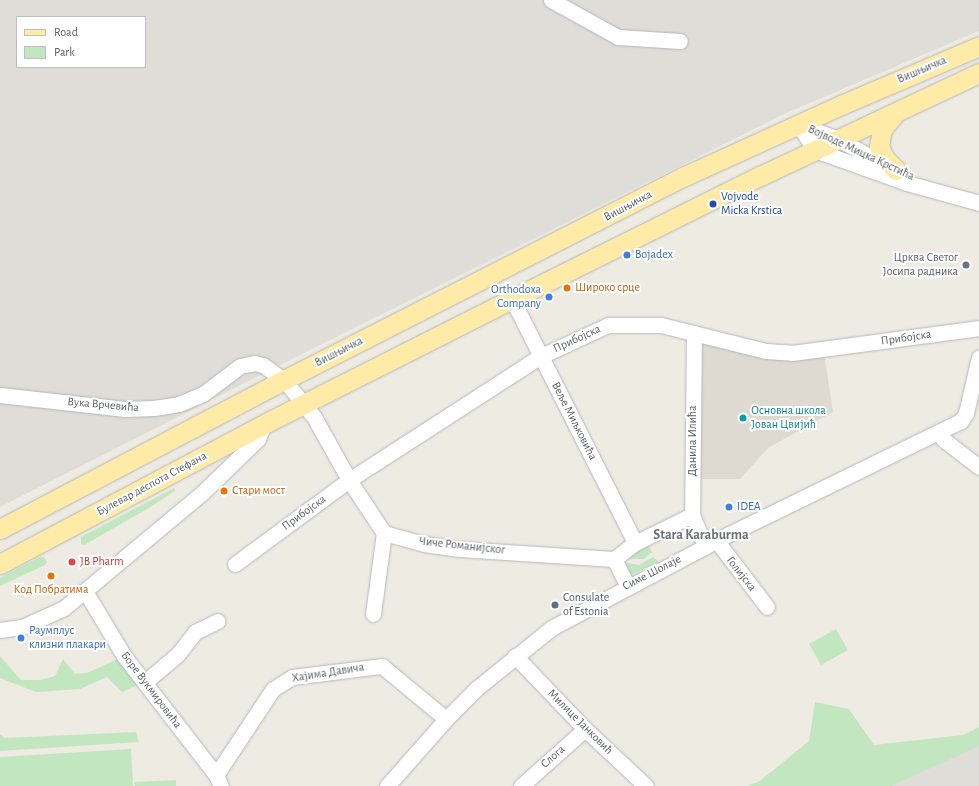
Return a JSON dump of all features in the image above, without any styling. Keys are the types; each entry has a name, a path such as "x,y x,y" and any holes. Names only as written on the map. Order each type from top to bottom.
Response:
{"main road":[{"name":"Вишњичка","path":"284,380 683,177 798,124 979,46"},
{"path":"305,403 816,149 893,116 979,74"},
{"path":"893,116 882,129 879,146 884,158 896,170"},
{"path":"0,529 284,380"},
{"name":"Булевар деспота Стефана","path":"0,564 305,403"}],"street":[{"path":"551,0 618,37 680,41"},
{"name":"Војводе Мицка Крстића","path":"798,124 838,140 896,170 946,193 979,203"},
{"name":"Војводе Мицка Крстића","path":"798,124 806,138 816,149 859,168 933,192 946,193"},
{"name":"Веље Миљковића","path":"512,299 635,543"},
{"name":"Прибојска","path":"235,564 349,480 541,356 608,326 661,325 766,351 792,353 979,328"},
{"name":"Данила Илића","path":"694,333 692,515 710,543"},
{"name":"Симе Шолаје","path":"387,786 446,719 515,656 553,627 710,543 881,458 939,433 965,416 979,357"},
{"name":"Вука Врчевића","path":"0,395 124,409 154,408 179,404 203,394 233,370 248,364 263,365 284,380 305,403"},
{"path":"305,403 349,480 384,533 373,614"},
{"path":"0,630 22,627 46,618 85,591 202,493 258,439 261,431 260,426"},
{"path":"939,433 944,440 979,467"},
{"path":"628,586 614,559 635,543 692,515"},
{"name":"Чиче Романијског","path":"384,533 424,544 460,549 614,559"},
{"name":"Голијска","path":"710,543 767,607"},
{"name":"Боре Вукмировића","path":"85,591 117,646 219,781"},
{"path":"144,682 181,651 195,632 218,621"},
{"name":"Милице Јанковић","path":"515,656 585,729 646,786"},
{"name":"Хајима Давича","path":"219,781 273,689 292,678 382,666 446,719"},
{"name":"Слога","path":"521,786 585,729"}],"shaded area":[{"path":"0,0 979,0 979,31 784,114 302,354 0,507"},
{"path":"697,338 824,353 833,412 768,448 740,479 696,479"},
{"path":"979,737 979,786 862,786"}],"green space":[{"path":"174,488 175,491 147,509 84,545 81,544 81,537"},
{"path":"649,546 652,552 644,559 624,559"},
{"path":"40,557 44,557 47,562 45,565 0,586 0,578"},
{"path":"653,557 659,562 634,574 630,574 623,562 639,565"},
{"path":"836,629 848,650 821,665 809,644"},
{"path":"0,656 21,680 40,680 55,676 63,659 75,674 87,673 124,656 145,682 122,692 107,677 80,689 36,692 0,678"},
{"path":"815,702 849,709 874,745 963,735 979,727 979,746 891,786 747,786 760,781 809,741"},
{"path":"136,732 139,742 0,751 0,734 5,738"},
{"path":"131,749 133,786 0,786 0,757"},
{"path":"176,780 176,786 135,786 134,782"}],"place":[{"name":"Vojvode Micka Krstica","path":"713,204"},
{"name":"Bojadex","path":"627,255"},
{"name":"Црква Светог Јосипа радника","path":"966,265"},
{"name":"Широко срце","path":"567,288"},
{"name":"Orthodoxa Company","path":"549,297"},
{"name":"Основна школа Јован Цвијић","path":"743,418"},
{"name":"Стари мост","path":"224,491"},
{"name":"IDEA","path":"729,507"},
{"name":"JB Pharm","path":"72,562"},
{"name":"Код Побратима","path":"51,576"},
{"name":"Consulate of Estonia","path":"555,605"},
{"name":"Раумплус клизни плакари","path":"21,638"}],"district":[{"name":"Stara Karaburma","path":"701,535"}]}
